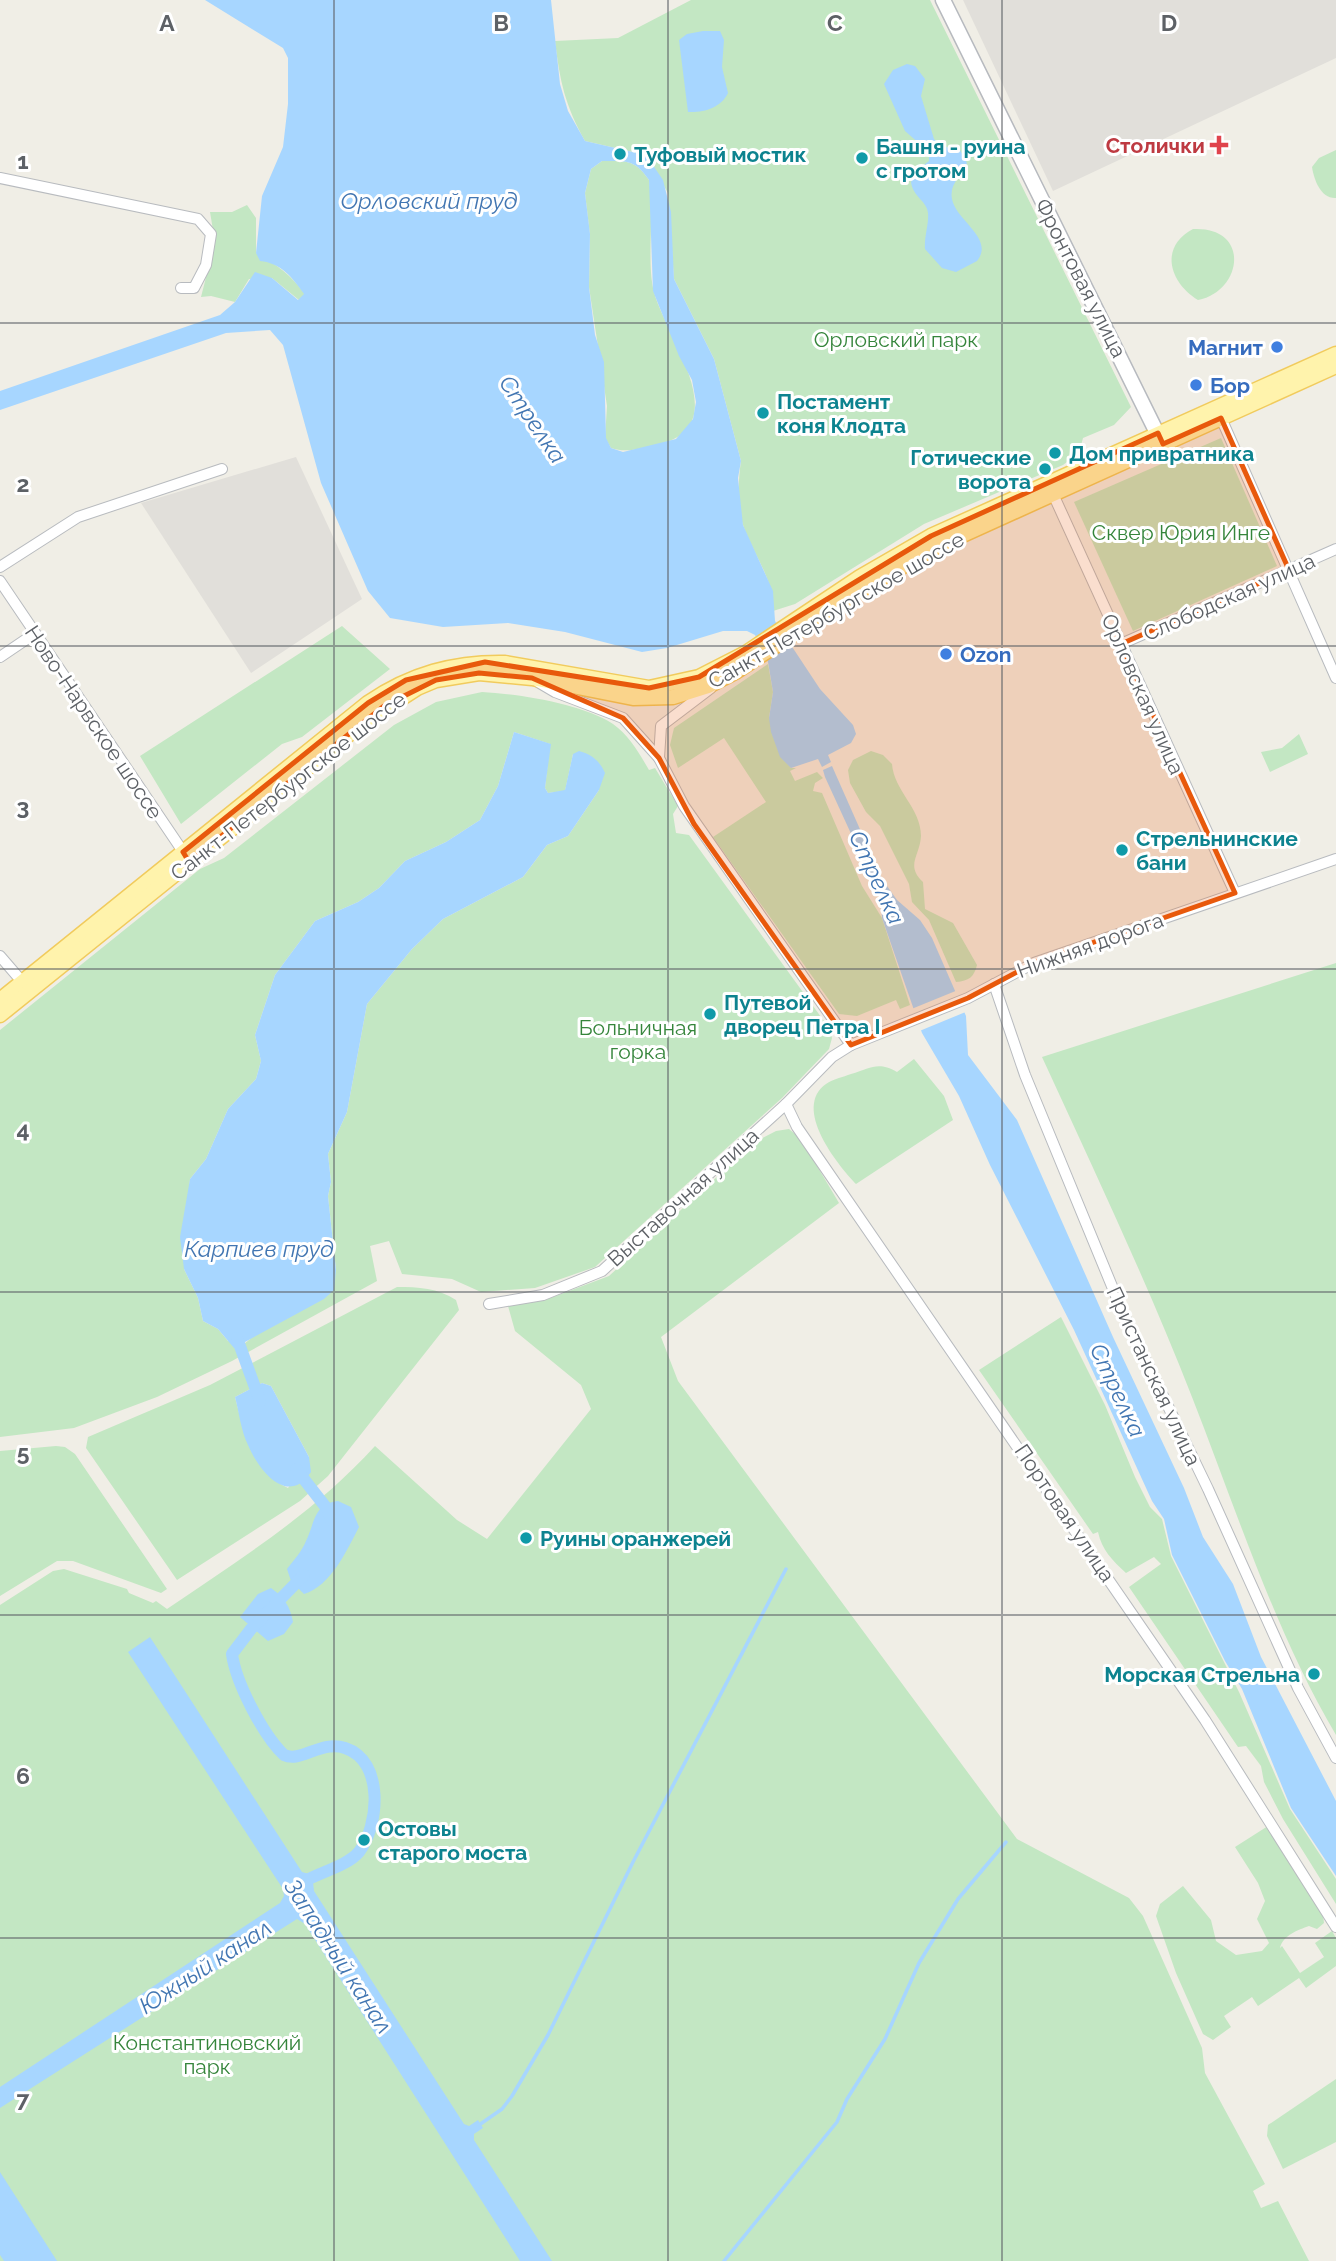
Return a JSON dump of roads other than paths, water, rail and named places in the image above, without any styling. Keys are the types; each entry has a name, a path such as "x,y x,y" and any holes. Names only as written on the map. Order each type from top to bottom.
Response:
{"main road":[{"name":"Фронтовая улица","path":"943,0 1160,439"},
{"name":"Санкт-Петербургское шоссе","path":"793,628 926,553 1053,494 1336,354"},
{"name":"Санкт-Петербургское шоссе","path":"186,857 364,722 401,696 436,680 479,673 532,678 588,691 651,699 673,697 719,681 888,559 931,536 1160,439 1221,418 1336,366"},
{"name":"Санкт-Петербургское шоссе","path":"0,1015 26,986 186,857 368,703 418,675 465,664 505,663 649,688 699,677 749,657"},
{"name":"Санкт-Петербургское шоссе","path":"0,1000 26,986"}],"street":[{"path":"0,178 198,219 211,233 206,265 194,288 181,288"},
{"path":"1221,418 1336,678"},
{"path":"0,567 78,517 222,469"},
{"name":"Орловская улица","path":"1053,494 1235,894"},
{"name":"Слободская улица","path":"1121,644 1336,549"},
{"name":"Ново-Нарвское шоссе","path":"0,581 34,634 116,749 186,857"},
{"path":"0,657 34,634"},
{"path":"532,678 555,692 623,718 659,758 694,824 851,1045"},
{"path":"659,758 661,726 719,681"},
{"name":"Нижняя дорога","path":"851,1045 968,998 1034,963 1336,859"},
{"path":"0,956 26,986"},
{"name":"Пристанская улица","path":"994,984 1025,1075 1123,1314 1298,1688 1336,1758"},
{"name":"Выставочная улица","path":"489,1304 543,1294 601,1272 786,1104 832,1057 851,1045"},
{"name":"Портовая улица","path":"786,1104 797,1127 1205,1720 1336,1927"}],"water":[{"name":"Орловский пруд","path":"205,0 551,0 560,84 568,111 585,141 646,155 663,180 671,212 674,279 714,359 741,461 738,478 743,525 773,591 775,621 820,689 853,725 856,734 851,743 828,755 831,762 822,767 818,759 791,768 780,757 769,718 773,692 768,662 755,635 747,631 723,631 667,648 642,652 565,632 508,623 443,627 390,618 368,591 321,483 283,345 270,330 226,333 0,410 0,391 220,315 235,302 255,272 272,278 298,300 304,294 286,272 260,261 256,253 262,196 283,147 288,104 288,58 283,48","holes":["602,161 624,161 634,165 649,180 653,291 679,356 692,380 696,402 693,419 676,439 623,452 611,448 606,438 604,362 595,335 589,287 590,234 585,193 591,169"]},
{"path":"720,31 724,40 722,67 728,93 721,102 711,108 688,112 679,40 687,34"},
{"path":"907,64 915,66 925,79 921,96 934,139 941,146 960,150 967,163 954,184 952,199 960,215 978,237 981,253 977,261 956,272 942,268 925,249 928,213 911,182 920,168 929,161 929,152 905,131 884,84 893,70"},
{"name":"Карпиев пруд","path":"514,732 551,744 545,788 548,793 565,790 573,754 579,751 601,765 605,773 599,790 568,836 547,845 523,877 443,919 412,949 367,1004 347,1112 328,1154 331,1182 328,1196 336,1270 334,1290 324,1299 234,1348 218,1329 203,1321 198,1298 184,1269 180,1237 190,1179 206,1159 228,1109 256,1079 261,1061 255,1035 275,975 315,921 358,902 379,888 405,861 446,842 480,820 498,786"},
{"name":"Стрелка","path":"832,766 882,879 897,900 920,920 932,938 966,1016 968,1055 1017,1120 1113,1337 1184,1488 1203,1537 1233,1584 1261,1657 1336,1801 1336,1876 1291,1808 1242,1689 1225,1661 1172,1555 1164,1519 1152,1501 1074,1330 990,1165 959,1096 922,1033 882,918 881,899 825,777 823,770"},
{"path":"262,1383 271,1386 309,1457 311,1472 302,1482 293,1486 284,1486 267,1474 253,1455 244,1434 235,1397"},
{"path":"338,1501 351,1507 359,1527 330,1575 314,1590 304,1594 291,1581 287,1569 304,1545 319,1510"},
{"path":"271,1588 286,1602 293,1622 284,1634 268,1641 240,1617 258,1594"},
{"path":"150,1637 302,1872 309,1874 318,1869 323,1876 313,1882 314,1891 464,2124 469,2126 478,2120 483,2128 474,2134 474,2140 552,2261 520,2261 305,1924 297,1919 0,2108 0,2087 280,1903 284,1896 283,1889 128,1652"},
{"path":"0,2172 57,2261 4,2261 0,2255"}],"waterway":[{"path":"237,1338 260,1401"},
{"path":"296,1469 328,1510 331,1520"},
{"path":"479,2125 502,2109 512,2096 548,2035 633,1862 786,1569"},
{"name":"Западный канал","path":"304,1575 251,1629 232,1654 239,1679 252,1708 284,1755 297,1756 336,1746 345,1748 358,1755 367,1766 372,1780 374,1811 366,1841 359,1852 342,1864 307,1880"},
{"path":"724,2261 837,2122 847,2099 885,2039 919,1963 958,1899 1006,1842"}],"place":[{"name":"Столички","path":"1219,145"},
{"name":"Туфовый мостик","path":"620,154"},
{"name":"Башня - руина с гротом","path":"862,158"},
{"name":"Магнит","path":"1277,347"},
{"name":"Бор","path":"1196,385"},
{"name":"Постамент коня Клодта","path":"763,413"},
{"name":"Дом привратника","path":"1055,453"},
{"name":"Готические ворота","path":"1045,469"},
{"name":"Ozon","path":"946,654"},
{"name":"Стрельнинские бани","path":"1122,850"},
{"name":"Путевой дворец Петра I","path":"710,1014"},
{"name":"Руины оранжерей","path":"526,1538"},
{"name":"Морская Стрельна","path":"1314,1674"},
{"name":"Остовы старого моста","path":"364,1840"}],"park label":[{"name":"Орловский парк","path":"896,339"},
{"name":"Сквер Юрия Инге","path":"1181,532"},
{"name":"Больничная горка","path":"638,1039"},
{"name":"Константиновский парк","path":"207,2054"}],"water label":[{"name":"Южный канал","path":"205,1966"}]}
